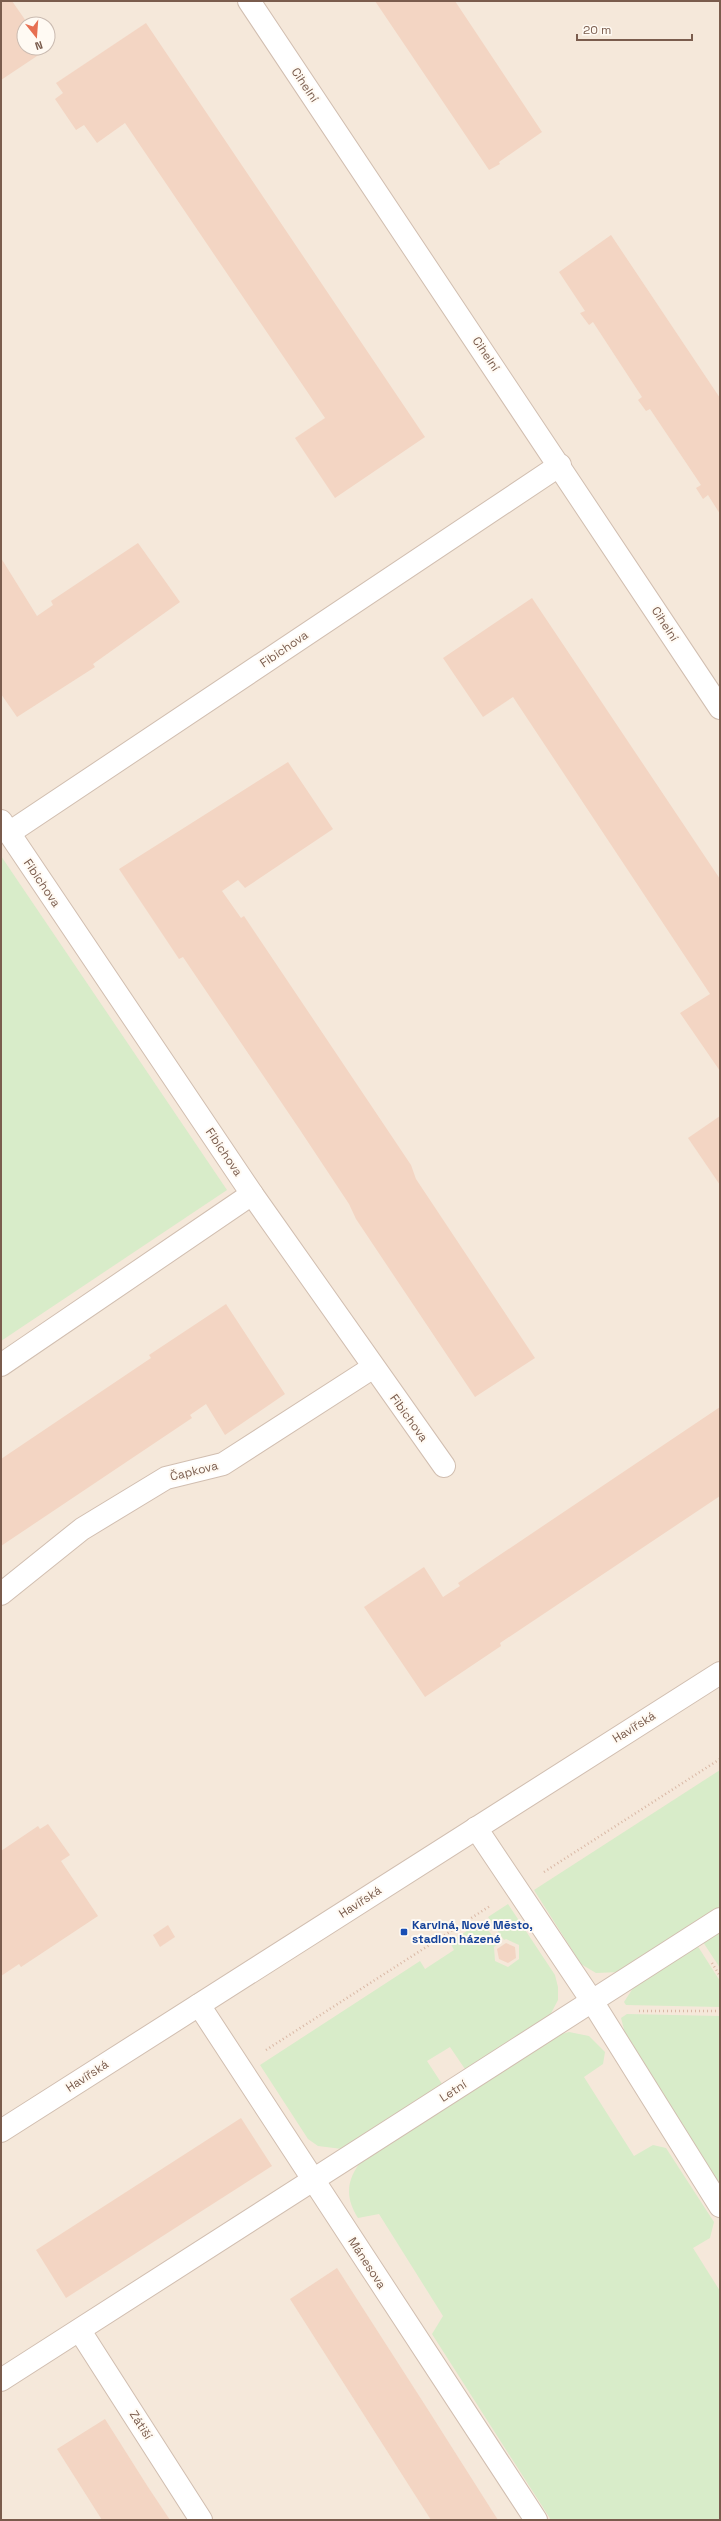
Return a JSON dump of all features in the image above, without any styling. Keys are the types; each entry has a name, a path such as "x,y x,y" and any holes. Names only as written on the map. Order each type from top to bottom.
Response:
{"street":[{"name":"Cihelní","path":"249,1 560,465 720,708"},
{"name":"Fibichova","path":"444,1466 372,1368 252,1194 5,827 560,465"},
{"path":"1,1365 252,1194"},
{"name":"Čapkova","path":"1,1594 82,1529 166,1478 223,1464 372,1368"},
{"name":"Havířská","path":"1,2131 720,1672"},
{"path":"476,1828 592,2001 720,2206"},
{"name":"Letní","path":"1,2380 80,2331 720,1919"},
{"name":"Mánesova","path":"199,2005 536,2520"},
{"name":"Zátiší","path":"80,2331 201,2520"}],"path":[{"path":"239,2067 720,1759"},
{"path":"592,2001 624,2010 720,2011"}],"shaded area":[{"path":"1,1 720,1 720,2520 1,2520"}],"green space":[{"path":"1,856 227,1190 1,1341"},
{"path":"720,1770 720,1907 620,1972 596,1973 581,1964 534,1890"},
{"path":"508,1904 555,1975 558,1987 558,2000 547,2021 467,2072 450,2047 427,2061 444,2087 342,2149 318,2146 308,2139 260,2065 420,1961 425,1969 454,1950 450,1942 482,1921 498,1944 494,1947 495,1961 508,1967 519,1959 519,1945 506,1939 504,1940 488,1917"},
{"path":"720,1931 720,1968 703,1942"},
{"path":"697,1945 720,1981 720,2007 626,2005 624,2002 635,1985"},
{"path":"627,2014 720,2016 720,2185 626,2037 621,2018"},
{"path":"569,2032 589,2036 605,2052 603,2064 584,2077 634,2156 653,2145 666,2148 714,2222 710,2238 693,2248 720,2291 720,2520 551,2520 432,2334 443,2316 379,2214 358,2218 351,2202 349,2187 354,2173 363,2159 558,2035"}],"building":[{"path":"1,1 12,1 22,16 16,16 16,56 37,56 1,80"},
{"path":"375,1 455,1 542,132 499,162 500,164 489,170"},
{"path":"146,23 425,437 335,498 295,438 325,418 125,123 97,143 84,125 76,130 55,99 63,93 56,83"},
{"path":"611,235 720,398 720,514 708,495 703,499 696,488 701,485 650,409 646,411 638,400 642,397 593,322 589,325 580,313 585,311 559,272"},
{"path":"138,543 180,602 93,664 95,667 17,717 1,694 1,558 37,616 53,605 51,601"},
{"path":"532,598 720,879 720,1071 680,1013 710,994 513,697 483,717 443,658"},
{"path":"288,762 333,829 245,888 238,880 222,891 241,918 244,916 411,1165 416,1179 535,1358 475,1397 356,1219 349,1204 300,1130 183,957 179,959 119,869"},
{"path":"720,1116 720,1185 688,1138"},
{"path":"226,1304 285,1394 225,1435 206,1404 190,1415 192,1418 1,1546 1,1459 151,1358 149,1355"},
{"path":"720,1407 720,1496 500,1643 501,1646 425,1697 364,1607 424,1567 443,1597 460,1586 458,1583"},
{"path":"48,1824 70,1855 61,1861 98,1916 21,1967 19,1964 1,1976 1,1851 38,1826 40,1829"},
{"path":"168,1925 175,1937 160,1947 153,1935"},
{"path":"506,1943 515,1947 516,1958 508,1963 499,1959 497,1949"},
{"path":"241,2118 272,2166 66,2298 36,2250"},
{"path":"337,2268 498,2520 431,2520 290,2299"},
{"path":"105,2419 170,2520 102,2520 57,2449"}],"place":[{"name":"Karviná, Nové Město, stadion házené","path":"404,1932"}]}
